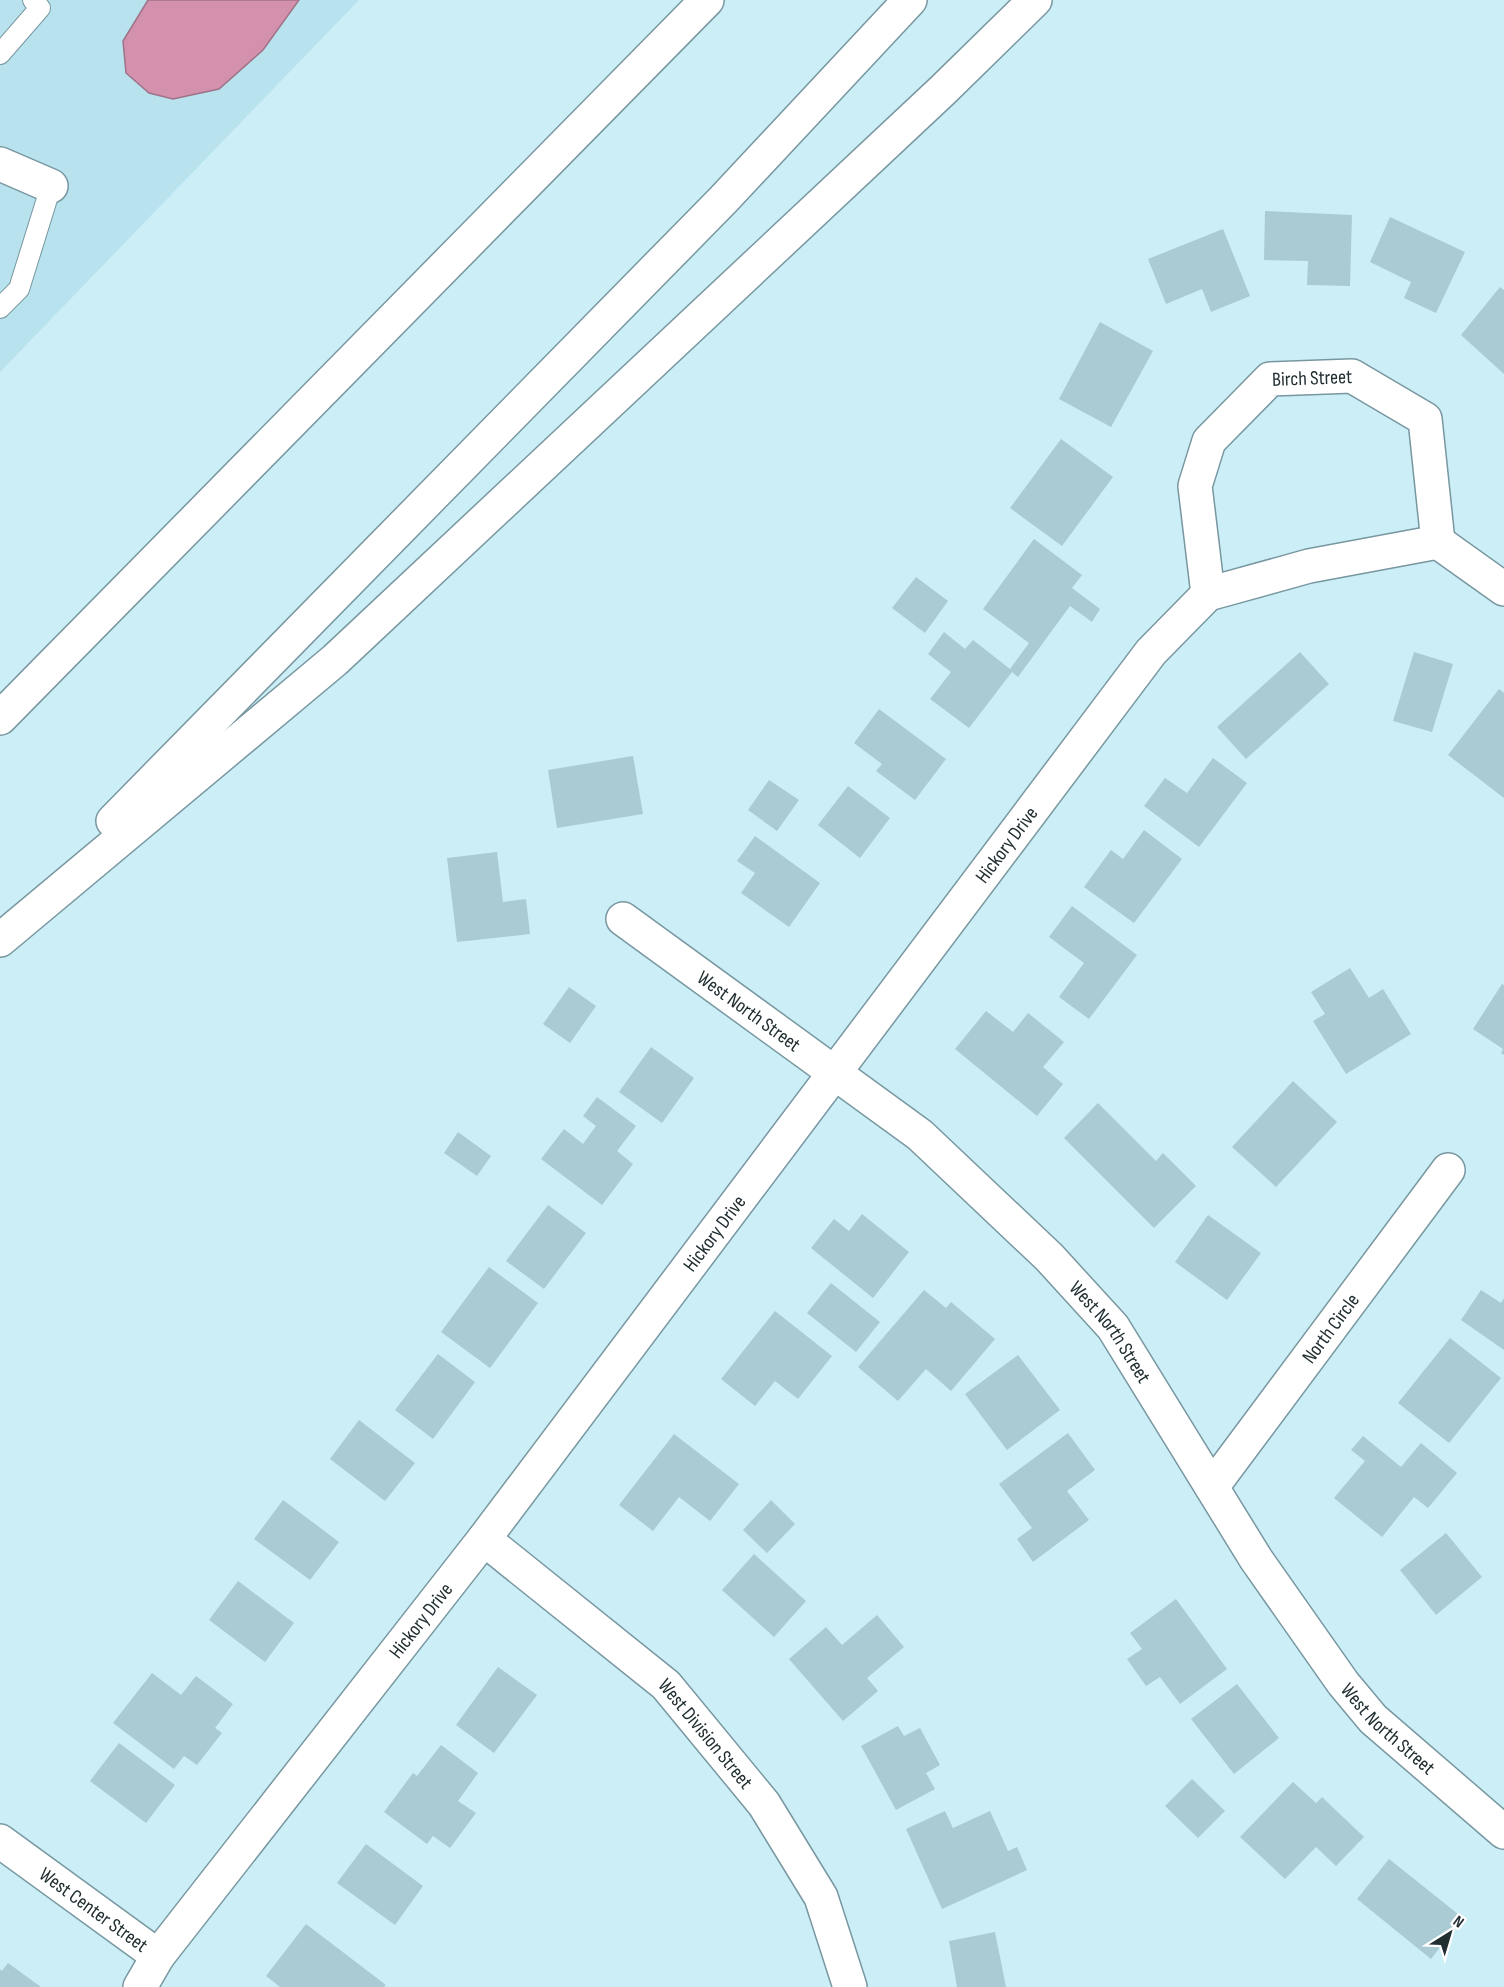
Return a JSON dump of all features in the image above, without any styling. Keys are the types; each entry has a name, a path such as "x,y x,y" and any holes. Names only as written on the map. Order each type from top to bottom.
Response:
{"main road":[{"path":"0,718 707,0"},
{"path":"0,938 715,208 910,0"},
{"path":"0,938 335,660 935,98 1035,0"},
{"path":"0,164 51,186"},
{"name":"Birch Street","path":"1208,594 1195,486 1209,441 1270,379 1352,376 1425,419 1438,542"},
{"path":"1208,594 1309,566 1438,542 1504,589"},
{"name":"Hickory Drive","path":"158,1956 484,1539 1151,652 1208,594"},
{"name":"West North Street","path":"623,919 832,1074 920,1136 1049,1257 1113,1327 1256,1559 1343,1683 1373,1719 1504,1832"},
{"name":"North Circle","path":"1212,1487 1448,1170"},
{"name":"West Division Street","path":"484,1539 666,1685 764,1804 821,1897 850,1987"},
{"name":"West Center Street","path":"0,1841 158,1956 140,1987"}],"lane":[{"path":"0,54 40,8 33,0"},
{"path":"0,308 19,289 51,186"}],"shaded area":[{"path":"0,0 359,0 0,372"},
{"path":"148,0 299,0 263,50 219,89 173,99 149,93 126,73 123,41"}],"building":[{"path":"1265,211 1352,215 1350,286 1307,285 1308,261 1264,260"},
{"path":"1390,217 1465,252 1436,313 1404,298 1411,282 1370,262"},
{"path":"1223,229 1250,296 1211,312 1202,289 1166,304 1148,259"},
{"path":"1500,287 1504,290 1504,374 1461,335"},
{"path":"1100,322 1153,351 1111,427 1059,399"},
{"path":"1061,439 1113,477 1062,546 1010,508"},
{"path":"1034,539 1082,575 1072,588 1100,609 1092,622 1070,606 1018,677 1012,672 969,728 930,699 951,672 928,654 944,632 965,649 973,640 1010,669 1029,643 983,609"},
{"path":"916,577 948,601 925,633 892,608"},
{"path":"1300,652 1329,684 1246,759 1217,727"},
{"path":"1414,652 1453,664 1432,732 1393,721"},
{"path":"1499,689 1504,693 1504,798 1448,755"},
{"path":"879,709 946,759 915,800 876,771 882,764 854,743"},
{"path":"633,756 643,814 557,828 548,770"},
{"path":"1213,758 1247,783 1199,847 1144,806 1165,778 1187,793"},
{"path":"769,780 799,800 777,831 748,810"},
{"path":"848,786 890,818 860,858 818,825"},
{"path":"1144,830 1182,859 1134,923 1084,887 1111,850 1123,859"},
{"path":"755,836 820,883 789,927 741,893 755,873 737,861"},
{"path":"497,852 503,902 526,899 530,934 457,942 447,858"},
{"path":"1072,906 1137,955 1089,1019 1059,997 1084,963 1049,937"},
{"path":"1350,968 1369,998 1383,989 1411,1034 1346,1074 1313,1021 1325,1014 1311,992"},
{"path":"1502,984 1504,985 1504,1055 1501,1053 1503,1049 1473,1029"},
{"path":"569,987 596,1006 570,1043 543,1024"},
{"path":"986,1011 1013,1032 1028,1013 1064,1042 1043,1067 1063,1084 1037,1116 955,1049"},
{"path":"651,1047 694,1078 662,1123 619,1092"},
{"path":"1293,1081 1337,1122 1276,1187 1232,1147"},
{"path":"597,1097 636,1126 617,1151 633,1164 602,1205 541,1159 564,1129 583,1144 596,1126 583,1116"},
{"path":"1098,1103 1156,1161 1163,1153 1196,1186 1154,1228 1064,1138"},
{"path":"458,1132 491,1156 477,1176 444,1153"},
{"path":"548,1205 586,1233 544,1289 506,1261"},
{"path":"862,1214 909,1252 873,1298 811,1248 834,1219 849,1231"},
{"path":"1208,1215 1261,1253 1227,1300 1175,1262"},
{"path":"489,1267 538,1303 490,1368 441,1332"},
{"path":"831,1283 880,1322 856,1352 807,1313"},
{"path":"924,1290 946,1308 951,1302 995,1339 951,1391 926,1369 898,1401 858,1367"},
{"path":"1481,1290 1501,1303 1504,1298 1504,1350 1461,1320"},
{"path":"775,1311 832,1356 798,1399 775,1381 755,1406 721,1379"},
{"path":"1450,1338 1501,1378 1449,1443 1398,1403"},
{"path":"438,1354 475,1382 433,1439 395,1410"},
{"path":"1018,1355 1060,1410 1007,1450 965,1394"},
{"path":"359,1420 415,1463 385,1501 330,1459"},
{"path":"1068,1433 1095,1470 1067,1491 1089,1520 1033,1562 1017,1539 1032,1528 999,1484"},
{"path":"674,1434 739,1484 710,1521 679,1497 653,1531 619,1505"},
{"path":"1363,1436 1401,1467 1421,1443 1457,1473 1428,1508 1414,1497 1382,1537 1334,1498 1365,1461 1351,1450"},
{"path":"283,1500 339,1542 310,1580 254,1539"},
{"path":"771,1500 795,1524 767,1553 743,1530"},
{"path":"1446,1533 1482,1577 1436,1615 1400,1570"},
{"path":"754,1554 806,1601 774,1637 722,1590"},
{"path":"238,1581 294,1623 265,1662 209,1620"},
{"path":"1176,1599 1227,1669 1180,1704 1160,1677 1146,1686 1127,1659 1142,1649 1130,1633"},
{"path":"877,1615 904,1647 867,1678 878,1691 843,1721 789,1659 826,1627 842,1645"},
{"path":"498,1667 537,1695 494,1753 456,1725"},
{"path":"152,1673 181,1695 196,1676 233,1704 215,1728 222,1733 197,1765 184,1756 174,1769 113,1723"},
{"path":"1237,1684 1279,1738 1234,1774 1191,1719"},
{"path":"898,1726 904,1736 920,1728 940,1765 926,1773 935,1789 896,1810 861,1746"},
{"path":"119,1743 175,1785 146,1823 90,1781"},
{"path":"441,1745 478,1773 458,1801 476,1813 450,1848 433,1836 427,1844 384,1812 413,1773 417,1776"},
{"path":"1192,1779 1225,1811 1198,1838 1165,1806"},
{"path":"1293,1782 1316,1803 1322,1797 1364,1837 1336,1866 1316,1847 1285,1879 1240,1837"},
{"path":"945,1811 953,1828 990,1811 1008,1851 1017,1847 1027,1870 942,1909 906,1829"},
{"path":"366,1844 423,1886 395,1925 337,1883"},
{"path":"1389,1859 1463,1918 1431,1959 1357,1899"},
{"path":"306,1924 386,1985 384,1987 280,1987 266,1976"},
{"path":"995,1932 1006,1987 957,1987 949,1941"},
{"path":"8,1963 41,1987 0,1987 0,1969 2,1971"}]}
